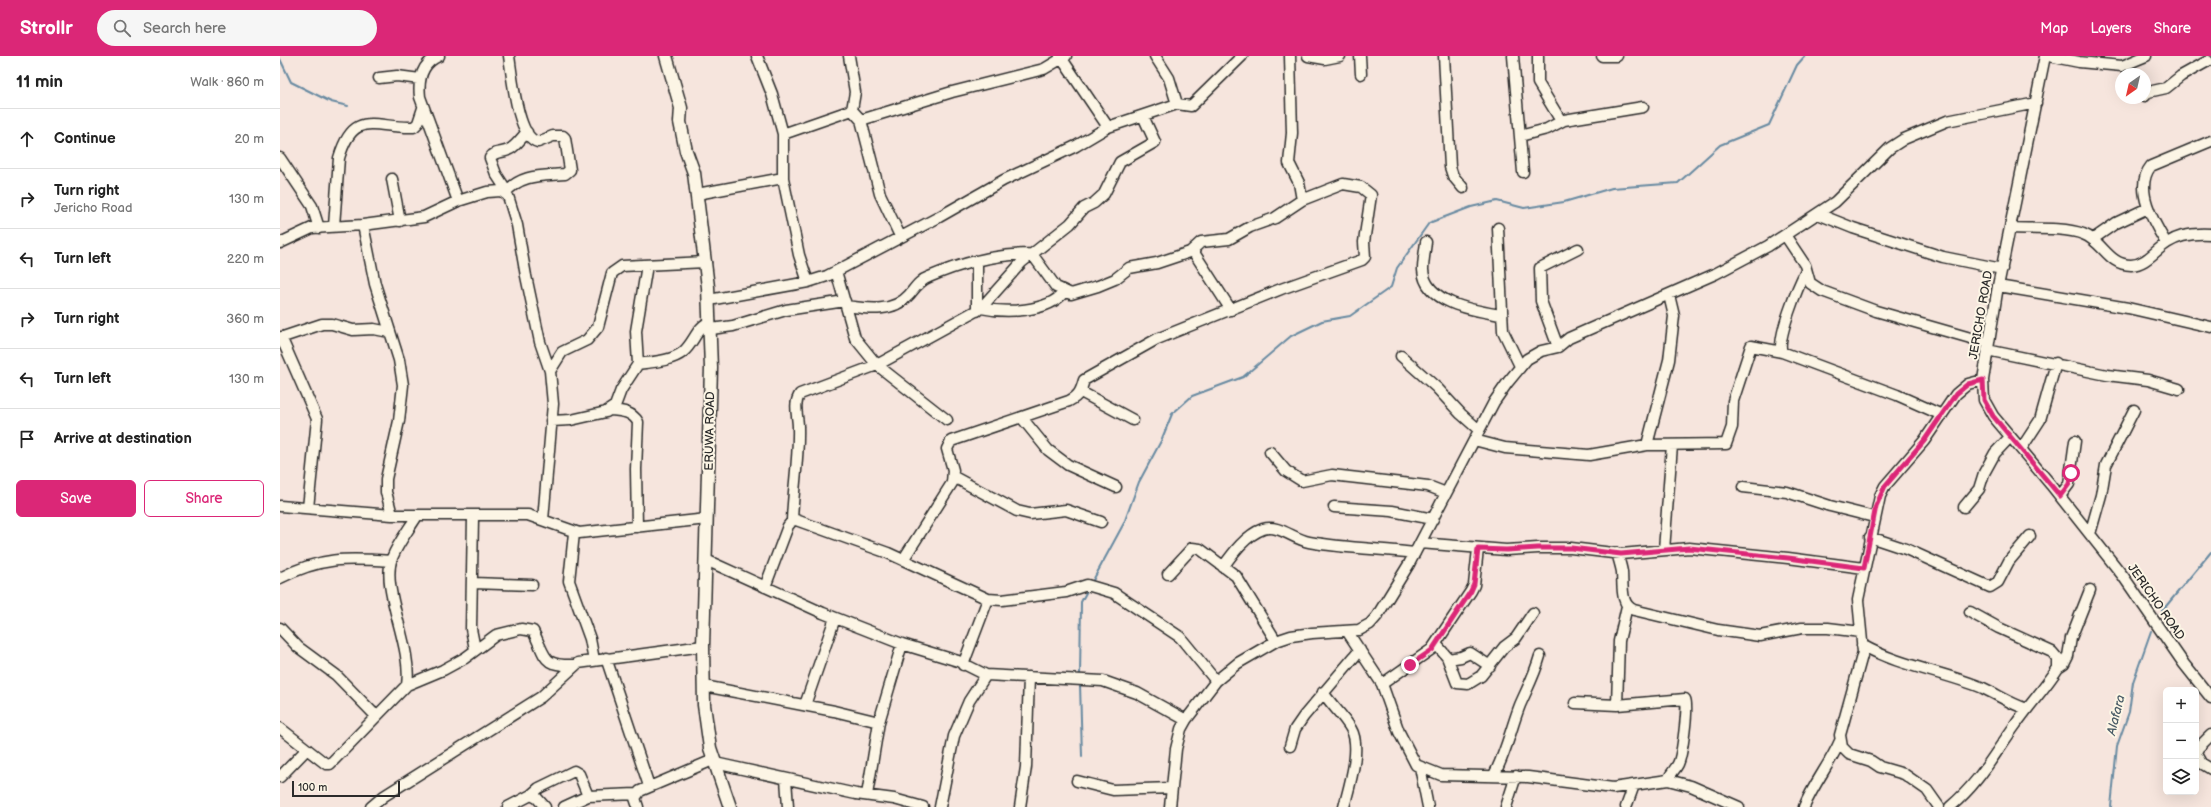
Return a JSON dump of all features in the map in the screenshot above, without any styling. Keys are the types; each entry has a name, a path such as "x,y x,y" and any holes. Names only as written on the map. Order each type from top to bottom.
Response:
{"main road":[{"name":"ERUWA ROAD","path":"666,56 681,108 680,122 686,151 694,173 706,262 710,326 707,519 703,646 704,686 707,732 714,762 730,807"}],"street":[{"path":"439,56 428,63 420,79 420,97 458,201"},
{"path":"506,192 513,183 525,178 569,172 565,138 556,135 538,142 531,139 527,132 516,101 509,56"},
{"path":"757,56 772,94 783,134 783,178 800,255 808,282"},
{"path":"849,56 855,92 852,110 860,120 880,194 900,236"},
{"path":"1155,56 1169,78 1177,104"},
{"path":"709,300 808,282 836,271 1004,180 1076,146 1108,127 1177,104 1191,106 1196,103 1242,56"},
{"path":"1290,56 1292,133 1289,163 1299,183 1302,200"},
{"path":"1308,56 1325,60 1340,56"},
{"path":"1360,56 1361,74"},
{"path":"1444,56 1450,167 1453,176 1463,188"},
{"path":"1513,56 1523,172"},
{"path":"1538,56 1538,83 1560,121"},
{"path":"1602,56 1617,56"},
{"name":"JERICHO ROAD","path":"2045,56 1998,286 1982,390 1988,408 2124,576 2184,664 2211,698"},
{"path":"2049,56 2079,62 2122,66 2146,56"},
{"path":"860,120 952,92 1044,69 1063,57 1108,127"},
{"path":"2151,91 2166,88 2181,76 2208,61"},
{"path":"379,78 397,76 420,79"},
{"path":"1170,807 1178,739 1186,720 1216,681 1238,663 1276,641 1291,636 1365,628 1377,616 1415,553 1494,402 1520,366 1541,351 1558,347 1569,338 1715,274 1785,235 1835,202 1890,148 1904,139 1947,121 2036,103"},
{"path":"1520,136 1547,129 1560,121 1643,107"},
{"path":"334,226 338,158 354,130 363,124 414,127 418,123 423,108"},
{"path":"783,134 852,110"},
{"path":"765,587 792,521 793,485 798,451 797,399 800,394 877,365 894,354 943,330 979,309 1000,289 1022,262 1104,194 1120,162 1155,142 1143,116"},
{"path":"527,132 510,150 499,151 492,154 490,158 496,174 508,196 517,225 540,342 550,371 553,404 542,520"},
{"path":"2166,243 2148,208 2146,185 2147,174 2152,166 2211,141"},
{"path":"280,158 312,206 319,228"},
{"path":"696,194 783,178"},
{"path":"392,179 400,221"},
{"path":"903,560 952,483 954,477 947,449 951,441 1069,402 1077,397 1081,392 1084,380 1128,354 1157,340 1365,257 1364,242 1372,200 1367,190 1361,186 1343,184 1302,200 1275,218 1250,227 1234,237 1229,239 1201,242 1190,252 1157,263 1129,268 1115,278 1085,291 1071,294 1056,287 1032,254"},
{"path":"280,243 312,228 363,225 424,218 458,201 495,190 506,192"},
{"path":"2093,240 2116,224 2148,208"},
{"path":"1818,214 1853,228 1943,257 2002,269"},
{"path":"363,225 375,284 399,360 403,385 399,421 386,479 386,492 392,515"},
{"path":"1498,228 1501,315 1503,331 1520,366"},
{"path":"2010,228 2082,234 2093,240 2113,260 2130,265 2146,260 2166,243 2179,236 2211,234"},
{"path":"1785,235 1805,265 1810,283 1831,296 1988,346 2107,375 2148,380 2179,389"},
{"path":"1426,242 1423,271 1426,281 1432,288 1451,303 1501,315"},
{"path":"1558,347 1541,301 1540,268 1578,249"},
{"path":"1190,252 1193,251 1197,255 1231,310"},
{"path":"638,364 676,356 692,342 702,326 733,326 786,310 846,304 870,309 895,306 901,303 927,277 1003,255 1032,254"},
{"path":"550,371 562,352 586,340 598,328 612,273 622,266 706,262"},
{"path":"977,262 979,309"},
{"path":"611,410 638,364 636,331 647,265"},
{"path":"836,271 855,338 877,365 947,420"},
{"path":"1782,352 1783,335 1794,295 1806,271"},
{"path":"1998,286 2128,308 2211,327"},
{"path":"979,309 999,312 1040,307 1061,297 1064,292"},
{"path":"1647,446 1669,360 1674,316 1669,295"},
{"path":"308,508 317,419 280,338 322,324 332,324 353,330 374,329 389,332"},
{"path":"1474,440 1505,448 1589,455 1647,446 1726,444 1732,427 1733,401 1751,346 1782,352 1897,395 1942,415"},
{"path":"1401,356 1437,388 1461,414 1479,430"},
{"path":"2021,449 2040,420 2056,363"},
{"path":"1804,807 1810,793 1829,765 1840,741 1847,706 1859,670 1862,645 1858,600 1876,506 1885,486 1924,441 1962,388 1968,384 1983,380"},
{"path":"1081,392 1132,420"},
{"path":"551,421 571,420 611,410 625,411 634,416 638,422 636,469 637,527"},
{"path":"2090,534 2102,495 2106,465 2134,410"},
{"path":"1022,418 1048,450 1068,465 1116,487"},
{"path":"1964,507 1979,489 1984,473 1995,453 2010,436"},
{"path":"2060,496 2069,484 2075,441"},
{"path":"1664,550 1672,445"},
{"path":"1270,452 1286,471 1302,481 1332,475 1428,486 1446,493"},
{"path":"954,477 1017,511 1030,514 1066,510 1102,522"},
{"path":"1743,487 1787,492 1830,506 1874,517"},
{"path":"280,506 417,516 528,515 574,533 707,519"},
{"path":"1334,507 1392,511 1433,519"},
{"path":"407,685 409,671 407,654 390,583 391,561 417,516"},
{"path":"473,516 471,629 475,649"},
{"path":"792,521 796,520 806,523 903,560 988,598 1002,600 1066,592 1085,585 1114,593 1159,622 1189,646 1216,681"},
{"path":"1224,567 1236,551 1249,538 1262,530 1269,528 1276,529 1308,542 1415,553"},
{"path":"574,533 569,581 590,639 594,660"},
{"path":"1870,537 1906,549 1990,587 1998,582 2009,561 2030,536"},
{"path":"1420,543 1457,545 1478,549 1506,550 1571,548 1617,553 1689,548 1707,549 1864,568"},
{"path":"1168,574 1192,548 1195,547 1236,576 1276,641"},
{"path":"1382,684 1428,654 1436,644 1471,591 1474,584 1478,549"},
{"path":"1617,553 1627,606 1619,641 1617,705"},
{"path":"280,578 313,563 334,559 352,558 391,561"},
{"path":"706,560 835,618 902,644 963,665 986,675 1103,680 1137,693 1186,720"},
{"path":"473,583 532,585"},
{"path":"1950,807 1963,796 1989,766 2027,709 2058,668 2064,664 2068,656 2071,638 2090,590"},
{"path":"963,665 988,598"},
{"path":"1627,606 1634,610 1718,630 1760,636 1802,628 1828,628 1860,632"},
{"path":"1970,612 1999,628 2052,652 2058,659 2058,668"},
{"path":"1436,644 1448,660 1453,676 1457,682 1463,685 1474,682 1490,666 1504,647 1516,638 1532,613"},
{"path":"805,705 835,618"},
{"path":"280,628 298,647 336,676 376,716"},
{"path":"280,728 326,764 330,764 407,685 443,670 465,658 475,649 496,635 528,629 532,631 548,662 556,665 575,665 606,658 703,646"},
{"path":"1347,631 1382,684 1399,732 1416,764 1420,767 1442,775 1516,776 1618,788 1668,780 1691,786 1739,807"},
{"path":"867,795 879,722 902,644"},
{"path":"1862,645 1880,655 1983,688 2015,705 2027,709"},
{"path":"1290,746 1295,729 1323,692 1338,678 1360,650"},
{"path":"1448,660 1470,653 1490,666"},
{"path":"1494,775 1501,762 1520,706 1534,676 1540,656"},
{"path":"606,658 649,786"},
{"path":"371,807 384,796 541,697 575,665"},
{"path":"940,807 946,786 954,736 969,701 986,675"},
{"path":"1020,807 1026,767 1029,677"},
{"path":"704,686 805,705 879,722"},
{"path":"1323,692 1352,729 1356,743 1355,756 1344,807"},
{"path":"1575,703 1617,705 1685,699 1686,714 1680,755 1678,764 1668,780"},
{"path":"2199,747 2211,735"},
{"path":"1840,741 1842,747 1849,754 1871,761 1880,767 1895,770 1919,783 1927,790 1939,807"},
{"path":"280,777 307,749"},
{"path":"2199,759 2201,763 2211,770"},
{"path":"564,807 588,796 636,794 649,786 714,762 786,779 894,799 923,807"},
{"path":"1420,767 1428,807"},
{"path":"508,807 530,795 539,788 574,771 579,774 588,796"},
{"path":"1506,807 1516,776"},
{"path":"786,779 788,807"},
{"path":"1077,781 1113,790 1172,788"},
{"path":"1626,804 1634,785"},
{"path":"1618,788 1626,804"},
{"path":"636,794 635,798 638,807"},
{"path":"530,795 537,798 545,807"}],"waterway":[{"path":"1091,584 1124,523 1139,482 1161,441 1172,414 1192,396 1243,377 1291,336 1322,321 1350,316 1391,287 1397,268 1429,223 1471,207 1497,201 1524,208 1564,202 1612,188 1678,183 1720,145 1769,125 1797,65 1805,56"},
{"path":"280,59 291,82 331,102 348,106"},
{"name":"Alafara","path":"2162,611 2211,552"},
{"path":"1080,677 1081,602 1088,589"},
{"name":"Alafara","path":"2111,807 2117,746 2129,712 2133,682 2151,631"},
{"path":"1080,684 1082,756"}],"route":[{"path":"1410,665 1432,650 1471,591 1474,584 1478,549 1506,550 1571,548 1621,554 1689,548 1707,549 1745,555 1788,558 1864,568 1876,506 1885,486 1924,441 1956,394 1968,384 1983,380 1982,390 1984,400 1993,416 2060,496 2069,484 2071,473"}]}
